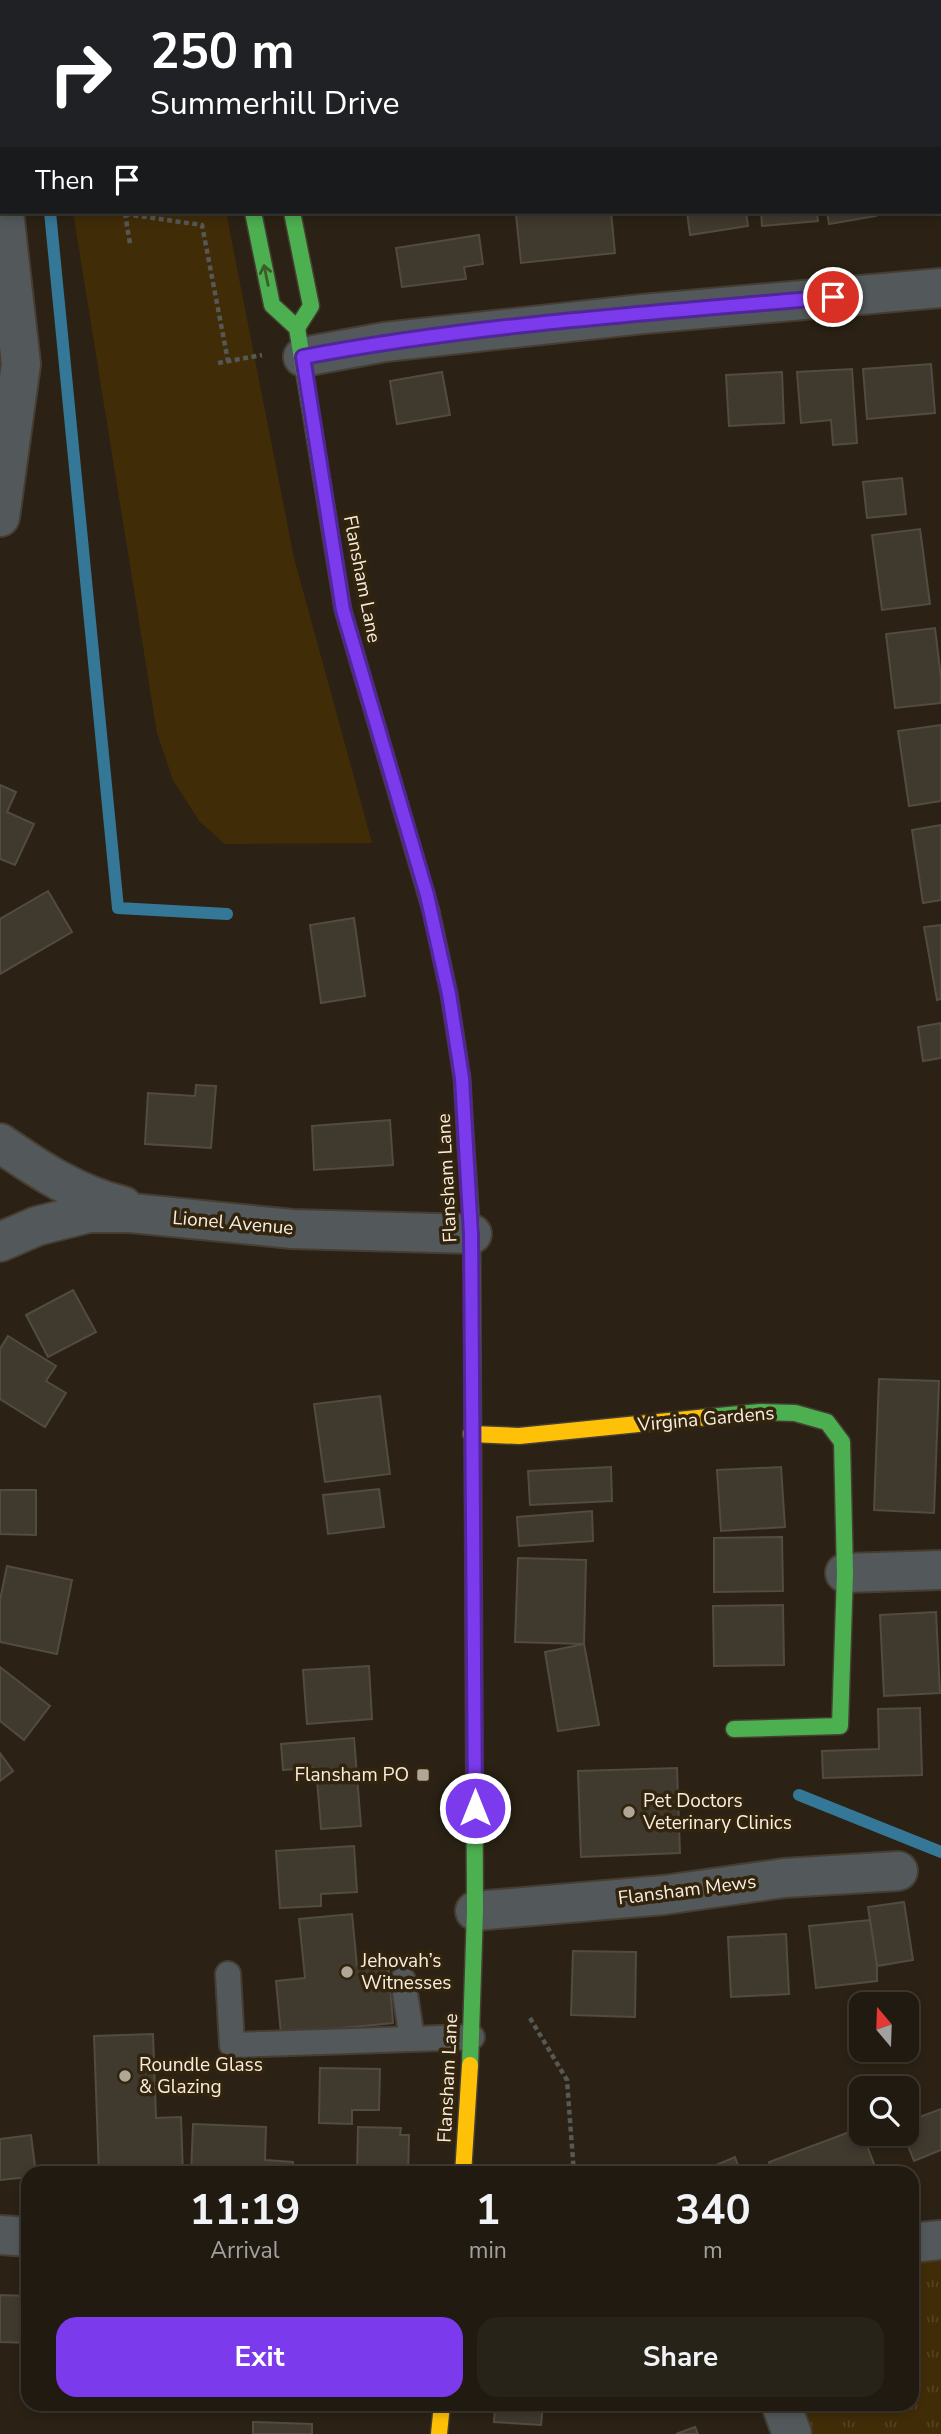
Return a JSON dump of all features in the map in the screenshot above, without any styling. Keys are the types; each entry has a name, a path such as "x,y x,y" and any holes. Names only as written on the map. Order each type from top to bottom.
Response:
{"main road":[{"path":"253,214 272,305 300,342"},
{"path":"292,214 311,306 300,342"},
{"name":"Flansham Lane","path":"300,342 343,610 427,895 449,994 462,1078 471,1234 475,1911 463,2166"},
{"name":"Virgina Gardens","path":"471,1434 519,1436 760,1412 795,1413 827,1422 842,1442 845,1573 840,1726 734,1729"},
{"path":"439,2434 441,2411"}],"street":[{"path":"0,517 22,364 4,214"},
{"path":"300,342 399,340 643,314 941,288"},
{"path":"0,1143 53,1179 101,1201 177,1218"},
{"name":"Lionel Avenue","path":"0,1242 37,1226 89,1213 131,1213 292,1228 471,1234"},
{"path":"845,1573 941,1570"},
{"name":"Flansham Mews","path":"475,1911 664,1895 784,1878 898,1871"},
{"path":"0,2235 21,2236"},
{"path":"919,2242 941,2240"},
{"path":"784,2411 792,2434"}],"lane":[{"path":"228,1974 232,2045 471,2037"},
{"path":"403,1980 412,2039"}],"path":[{"path":"125,214 130,244"},
{"path":"131,214 202,225 228,361"},
{"path":"218,363 263,355"},
{"path":"530,2018 567,2080 573,2166"}],"green space":[{"path":"73,214 226,214 294,558 372,843 225,844 200,822 173,780 157,733"},
{"path":"941,2256 941,2434 808,2434 799,2411 919,2411 919,2259"}],"building":[{"path":"611,214 615,253 521,263 516,215"},
{"path":"687,214 746,214 748,226 690,235"},
{"path":"761,214 817,214 818,221 762,226"},
{"path":"827,214 876,216 829,224"},
{"path":"479,235 483,264 464,267 466,279 402,287 396,248"},
{"path":"931,364 935,413 867,419 863,369"},
{"path":"852,369 857,443 833,445 831,420 801,423 797,372"},
{"path":"442,372 450,415 397,424 390,381"},
{"path":"782,372 784,423 729,426 726,375"},
{"path":"902,478 906,514 867,518 863,482"},
{"path":"920,529 930,604 882,610 872,535"},
{"path":"935,628 941,703 895,708 886,634"},
{"path":"941,725 941,801 909,806 898,731"},
{"path":"0,785 16,792 7,812 34,824 15,865 0,859"},
{"path":"941,825 941,900 923,903 912,830"},
{"path":"48,891 72,932 0,974 0,919"},
{"path":"354,918 365,996 321,1003 310,925"},
{"path":"941,925 941,999 937,1000 924,927"},
{"path":"941,1023 941,1058 923,1061 918,1027"},
{"path":"196,1085 216,1086 211,1148 145,1144 148,1093 195,1096"},
{"path":"390,1120 393,1165 314,1170 312,1126"},
{"path":"73,1290 96,1332 48,1357 26,1315"},
{"path":"8,1336 56,1366 46,1381 66,1393 45,1427 0,1399 0,1349"},
{"path":"879,1379 939,1381 934,1513 874,1510"},
{"path":"380,1396 390,1474 325,1482 314,1404"},
{"path":"611,1467 612,1501 530,1505 528,1471"},
{"path":"781,1467 785,1527 721,1531 717,1470"},
{"path":"379,1489 384,1527 328,1534 323,1495"},
{"path":"0,1490 36,1490 36,1535 0,1534"},
{"path":"592,1511 593,1541 519,1546 517,1517"},
{"path":"782,1537 783,1591 714,1592 714,1538"},
{"path":"518,1558 586,1560 584,1644 515,1642"},
{"path":"7,1566 72,1580 57,1654 0,1642 0,1600"},
{"path":"783,1605 784,1665 714,1666 713,1606"},
{"path":"936,1612 940,1693 884,1696 880,1615"},
{"path":"584,1644 599,1725 558,1731 545,1652"},
{"path":"369,1666 372,1719 307,1724 303,1670"},
{"path":"0,1667 50,1706 24,1740 0,1721"},
{"path":"920,1708 922,1775 823,1778 822,1751 879,1749 878,1709"},
{"path":"354,1738 361,1826 321,1829 316,1768 283,1770 281,1744"},
{"path":"0,1753 13,1771 0,1781"},
{"name":"Pet Doctors Veterinary Clinics","path":"677,1768 680,1853 581,1857 578,1771"},
{"path":"354,1846 357,1892 321,1894 321,1906 280,1908 276,1851"},
{"path":"904,1902 913,1960 877,1966 868,1907"},
{"name":"Jehovah’s Witnesses","path":"352,1914 357,1966 388,1963 393,2023 281,2034 276,1981 305,1978 299,1919"},
{"path":"870,1920 877,1981 816,1988 809,1926"},
{"path":"786,1934 789,1994 731,1997 728,1937"},
{"path":"573,1951 636,1952 635,2017 571,2015"},
{"name":"Roundle Glass & Glazing","path":"153,2034 156,2118 181,2117 183,2166 99,2166 94,2036"},
{"path":"320,2068 380,2069 379,2110 352,2110 352,2124 319,2123"},
{"path":"941,2109 941,2150 914,2161 908,2146 919,2146 919,2117"},
{"path":"193,2124 266,2127 265,2160 293,2162 293,2166 191,2166"},
{"path":"358,2127 401,2128 400,2135 409,2135 408,2166 357,2166"},
{"path":"849,2132 849,2146 867,2146 874,2164 869,2166 770,2166 769,2162"},
{"path":"31,2135 35,2166 21,2166 21,2178 0,2180 0,2139"},
{"path":"735,2157 738,2166 714,2166"},
{"path":"0,2295 21,2296 21,2343 0,2342"},
{"path":"495,2411 542,2411 541,2425 494,2422"},
{"path":"253,2422 312,2424 312,2434 253,2434"},
{"path":"695,2427 698,2434 676,2434"}],"waterway":[{"path":"50,214 118,908 227,914"},
{"path":"799,1795 941,1852"}],"traffic: fast":[{"path":"253,214 272,305 297,328 343,610 431,911"},
{"path":"292,214 311,306 297,328"},
{"path":"466,1147 472,1234 475,1911 470,2065"},
{"path":"708,1417 760,1412 795,1413 827,1422 842,1442 845,1573 840,1726 734,1729"}],"traffic: slow":[{"path":"431,911 449,994 462,1078 466,1147"},
{"path":"471,1434 519,1436 708,1417"},
{"path":"464,2166 470,2065"},
{"path":"439,2434 441,2411"}],"place":[{"name":"Flansham PO","path":"423,1775"},
{"name":"Pet Doctors Veterinary Clinics","path":"629,1812"},
{"name":"Jehovah’s Witnesses","path":"347,1972"},
{"name":"Roundle Glass & Glazing","path":"125,2076"}],"route":[{"path":"475,1808 471,1234 462,1078 449,994 427,895 343,610 303,357 385,342 833,297"}]}
